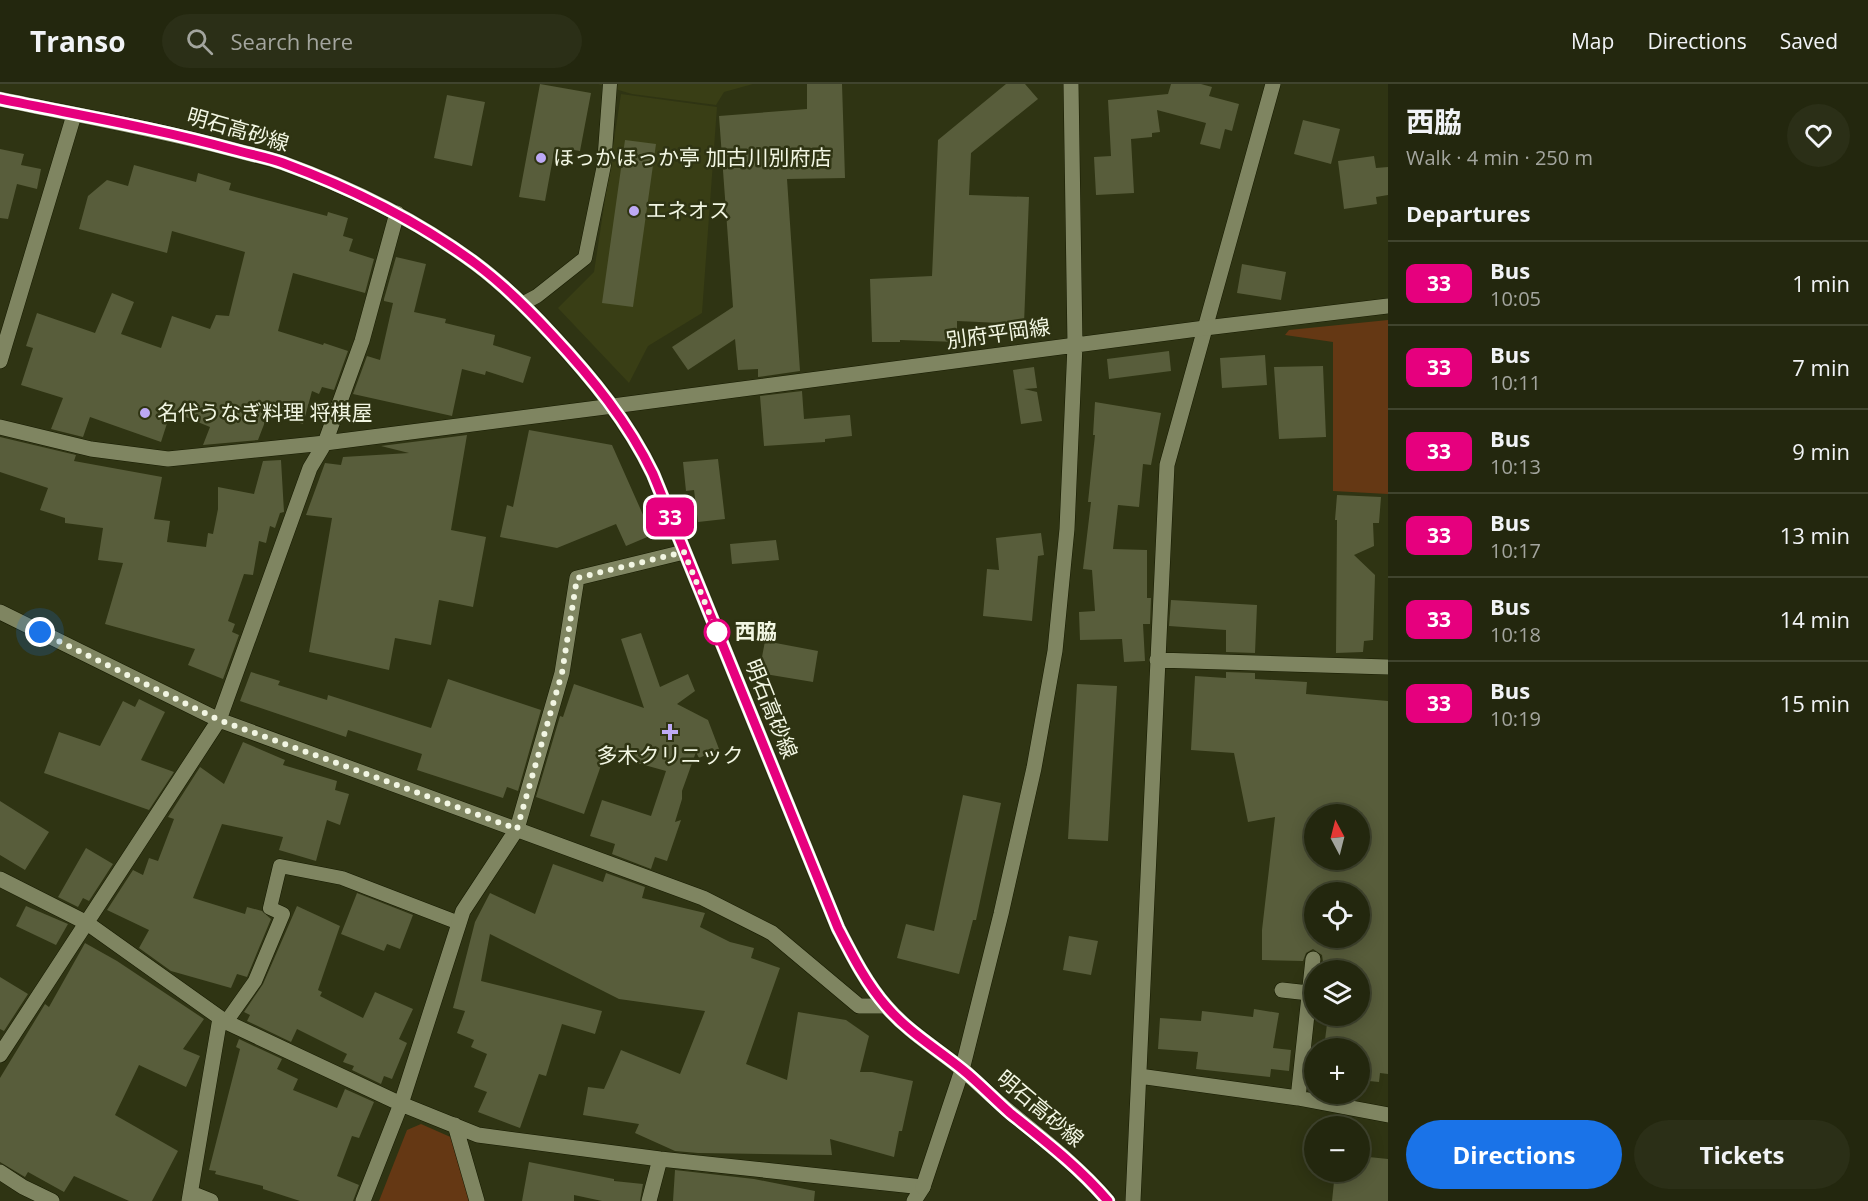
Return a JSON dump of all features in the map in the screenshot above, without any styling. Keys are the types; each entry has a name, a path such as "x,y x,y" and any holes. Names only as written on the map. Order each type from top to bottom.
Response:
{"street":[{"path":"914,1201 925,1194 962,1070 1034,768 1055,651 1067,529 1075,345 1071,84"},
{"path":"1133,1201 1167,465 1273,84"},
{"name":"明石高砂線","path":"0,99 175,134 282,163 397,213 476,264 522,304 573,358 613,406 639,443 838,928 859,969 886,1006 925,1042 1057,1149 1091,1181 1108,1201"},
{"path":"0,361 74,115"},
{"path":"0,1055 219,720 310,468 325,443 362,341 397,213"},
{"name":"別府平岡線","path":"0,428 91,449 168,459 325,443 1388,306"},
{"path":"363,1201 401,1104 463,911 517,829 562,673 577,578 684,552"},
{"path":"0,612 219,720 703,898 772,933 859,1006 886,1006"},
{"path":"1157,660 1388,667"},
{"path":"0,879 87,923 223,1020 401,1104 478,1135 925,1194"},
{"path":"1282,990 1304,992"},
{"path":"211,1201 190,1197 223,1020"},
{"path":"1298,1098 1306,1026"},
{"path":"1138,1076 1298,1098 1388,1115"},
{"path":"455,1125 477,1201"},
{"path":"649,1201 660,1159"},
{"path":"0,1172 23,1187 52,1201"}],"lane":[{"path":"522,304 537,296 585,258 604,165 610,84"},
{"path":"223,1020 255,981 283,914 270,908 280,866 342,878 459,923"}],"shaded area":[{"path":"598,84 753,84 724,92 716,105 632,94"},
{"name":"エネオス","path":"621,94 717,107 702,313 648,346 629,383 558,308 594,272"},
{"path":"1388,320 1388,494 1333,491 1333,342 1285,335 1289,330"},
{"path":"421,1124 455,1139 470,1201 379,1201 407,1130"}],"building":[{"path":"540,84 591,93 580,151 555,147 545,201 519,197"},
{"path":"807,84 842,84 845,178 787,179 800,371 758,377 758,369 738,370 735,339 688,370 672,347 733,307 719,116 807,109"},
{"path":"1006,84 1025,84 1038,99 971,153 969,195 1029,197 1024,324 957,321 957,342 900,340 900,342 872,342 870,279 932,276 938,140"},
{"path":"1171,84 1201,84 1212,87 1209,96 1239,104 1232,131 1225,129 1220,149 1200,144 1206,123 1157,110 1160,132 1152,133 1152,137 1131,139 1134,193 1096,195 1094,157 1111,156 1108,100 1168,94"},
{"path":"447,95 485,102 472,166 434,158"},
{"path":"1303,120 1340,129 1331,164 1294,154"},
{"path":"625,140 656,144 633,307 602,303"},
{"path":"0,149 24,154 21,165 41,169 37,189 17,184 8,219 0,218"},
{"path":"1374,156 1376,168 1388,167 1388,195 1376,197 1377,204 1344,209 1338,161"},
{"path":"134,165 196,182 198,173 231,183 229,190 327,216 328,212 348,218 343,236 353,239 349,251 374,259 365,293 293,273 278,331 348,351 334,390 322,387 319,394 312,391 303,424 268,414 258,440 203,445 210,427 171,411 161,442 90,417 83,437 51,429 63,398 21,385 33,348 26,346 37,313 95,333 112,293 134,302 121,334 161,348 172,316 210,329 216,315 229,316 245,252 172,231 167,253 79,229 88,196 107,180 128,186"},
{"path":"396,257 426,264 414,312 446,319 445,323 495,335 493,345 531,357 523,383 486,371 485,375 462,369 452,416 353,394 367,356 380,360 393,303 384,301 384,299"},
{"path":"1242,264 1286,272 1281,300 1237,293"},
{"path":"1169,351 1171,371 1109,379 1107,359"},
{"path":"1265,355 1267,385 1222,388 1220,358"},
{"path":"1323,366 1326,437 1279,439 1274,367"},
{"path":"1034,367 1037,388 1024,389 1037,392 1042,421 1021,424 1013,370"},
{"path":"802,391 804,419 850,415 852,436 825,439 825,442 764,446 760,396"},
{"path":"1095,402 1161,413 1151,465 1143,464 1139,507 1118,505 1113,549 1147,550 1147,598 1151,598 1150,624 1143,624 1145,661 1124,662 1122,639 1080,640 1079,612 1095,611 1092,570 1083,569 1091,502 1088,502 1095,435 1093,435"},
{"path":"529,430 612,445 652,535 626,546 616,524 557,548 500,537 507,505 513,507"},
{"path":"467,435 451,530 486,537 473,607 439,600 431,645 395,638 389,670 309,652 332,518 306,515 325,463 341,465 343,457 409,453 381,446"},
{"path":"0,437 76,455 74,461 162,477 154,519 170,521 167,542 206,547 208,533 213,534 218,509 218,487 254,494 263,461 281,460 284,512 280,513 275,528 270,526 266,543 259,541 253,575 244,574 228,621 235,624 232,632 239,635 223,679 188,665 195,649 105,624 123,563 98,560 103,528 65,523 65,518 40,510 48,488 0,472"},
{"path":"718,459 725,519 698,522 694,490 686,491 683,462"},
{"path":"1337,495 1381,497 1379,523 1373,523 1374,546 1354,555 1375,575 1373,640 1364,641 1363,652 1336,653 1337,520 1335,520"},
{"path":"1041,533 1044,555 1038,556 1032,621 983,616 987,569 999,570 996,538"},
{"path":"776,540 779,560 732,564 730,544"},
{"path":"1171,600 1257,605 1255,653 1226,652 1226,630 1169,626"},
{"path":"641,633 660,687 688,674 695,691 677,704 708,720 719,749 699,758 696,752 682,791 675,822 681,820 667,861 655,857 651,869 612,854 615,844 590,836 602,800 651,816 666,771 605,754 584,814 536,797 560,716 563,717 574,684 644,708 621,639"},
{"path":"765,641 818,651 813,682 759,673"},
{"path":"251,672 280,681 278,685 327,700 328,695 431,728 448,679 541,710 518,791 507,787 503,798 417,770 422,754 348,730 346,737 240,701"},
{"path":"1226,672 1255,673 1255,679 1307,682 1306,694 1388,701 1388,1074 1380,1073 1379,1082 1370,1081 1370,1038 1325,1038 1327,1026 1370,1026 1370,960 1323,960 1322,955 1313,949 1306,953 1303,961 1262,960 1262,930 1275,817 1248,822 1234,753 1191,750 1195,676 1226,678"},
{"path":"1077,684 1117,686 1108,841 1068,839"},
{"path":"139,699 165,712 141,760 174,772 149,810 44,773 59,732 100,746 123,701 135,707"},
{"path":"243,742 285,760 283,765 337,781 335,790 349,794 340,825 327,820 316,861 279,850 283,837 222,824 193,898 245,914 247,907 262,911 271,919 247,977 237,974 231,988 171,971 139,948 149,930 107,910 133,870 143,875 149,858 158,861 174,819 168,817 200,767 224,784"},
{"path":"963,795 1001,803 976,920 973,920 959,974 897,958 906,924 934,931"},
{"path":"0,801 49,832 25,870 0,855"},
{"path":"86,848 113,864 89,901 83,898 78,907 58,897"},
{"path":"553,864 603,882 606,873 645,887 642,898 705,913 700,927 730,942 754,948 751,958 780,968 746,1064 787,1080 798,1012 846,1020 869,1036 860,1072 872,1072 913,1081 894,1157 830,1139 832,1155 675,1151 635,1133 639,1124 583,1115 588,1087 604,1089 621,1050 680,1074 705,1011 619,999 490,934 481,981 602,1011 595,1034 562,1024 546,1076 539,1074 520,1128 478,1112 487,1092 474,1087 487,1054 471,1047 474,1040 457,1033 465,1011 453,1008 475,922 490,893 535,914"},
{"path":"357,893 413,915 400,949 387,944 384,951 341,934"},
{"path":"26,906 68,924 56,945 16,926"},
{"path":"297,906 340,926 318,990 322,992 320,996 363,1018 375,992 413,1009 399,1039 407,1043 392,1079 384,1076 381,1084 352,1070 354,1066 343,1062 347,1054 297,1029 291,1042 247,1021 250,1015 244,1012 263,984"},
{"path":"1069,936 1098,941 1091,975 1063,970"},
{"path":"85,943 117,961 204,1019 183,1049 200,1056 186,1087 139,1065 115,1115 178,1151 152,1201 129,1201 74,1176 64,1192 28,1172 25,1177 0,1162 0,1078 45,1004 49,1007"},
{"path":"0,977 28,994 4,1031 0,1029"},
{"path":"1254,1009 1279,1013 1273,1048 1291,1050 1289,1071 1271,1069 1270,1077 1196,1069 1198,1052 1158,1049 1160,1018 1201,1021 1202,1011 1253,1017"},
{"path":"239,1039 282,1059 277,1069 298,1079 293,1090 337,1108 345,1089 374,1102 359,1138 352,1136 337,1176 359,1185 353,1201 300,1201 263,1189 263,1186 215,1174 216,1171 209,1170 240,1049 236,1047"},
{"path":"1370,1157 1388,1159 1388,1201 1332,1201 1334,1182 1370,1182"},
{"path":"529,1162 614,1179 614,1181 643,1184 640,1201 602,1201 574,1195 574,1201 522,1201"},
{"path":"675,1170 754,1179 815,1191 814,1201 673,1201"}],"bus line":[{"name":"33","path":"0,99 175,134 282,163 397,213 476,264 522,304 573,358 613,406 639,443 838,928 859,969 886,1006 925,1042 1057,1149 1091,1181 1108,1201"}],"place":[{"name":"ほっかほっか亭 加古川別府店","path":"541,158"},
{"name":"エネオス","path":"634,211"},
{"name":"名代うなぎ料理 将棋屋","path":"145,413"},
{"name":"西脇","path":"717,632"},
{"name":"多木クリニック","path":"670,732"}],"route":[{"path":"40,632 219,720 517,829 562,673 577,578 684,552 719,637 717,632"}]}
